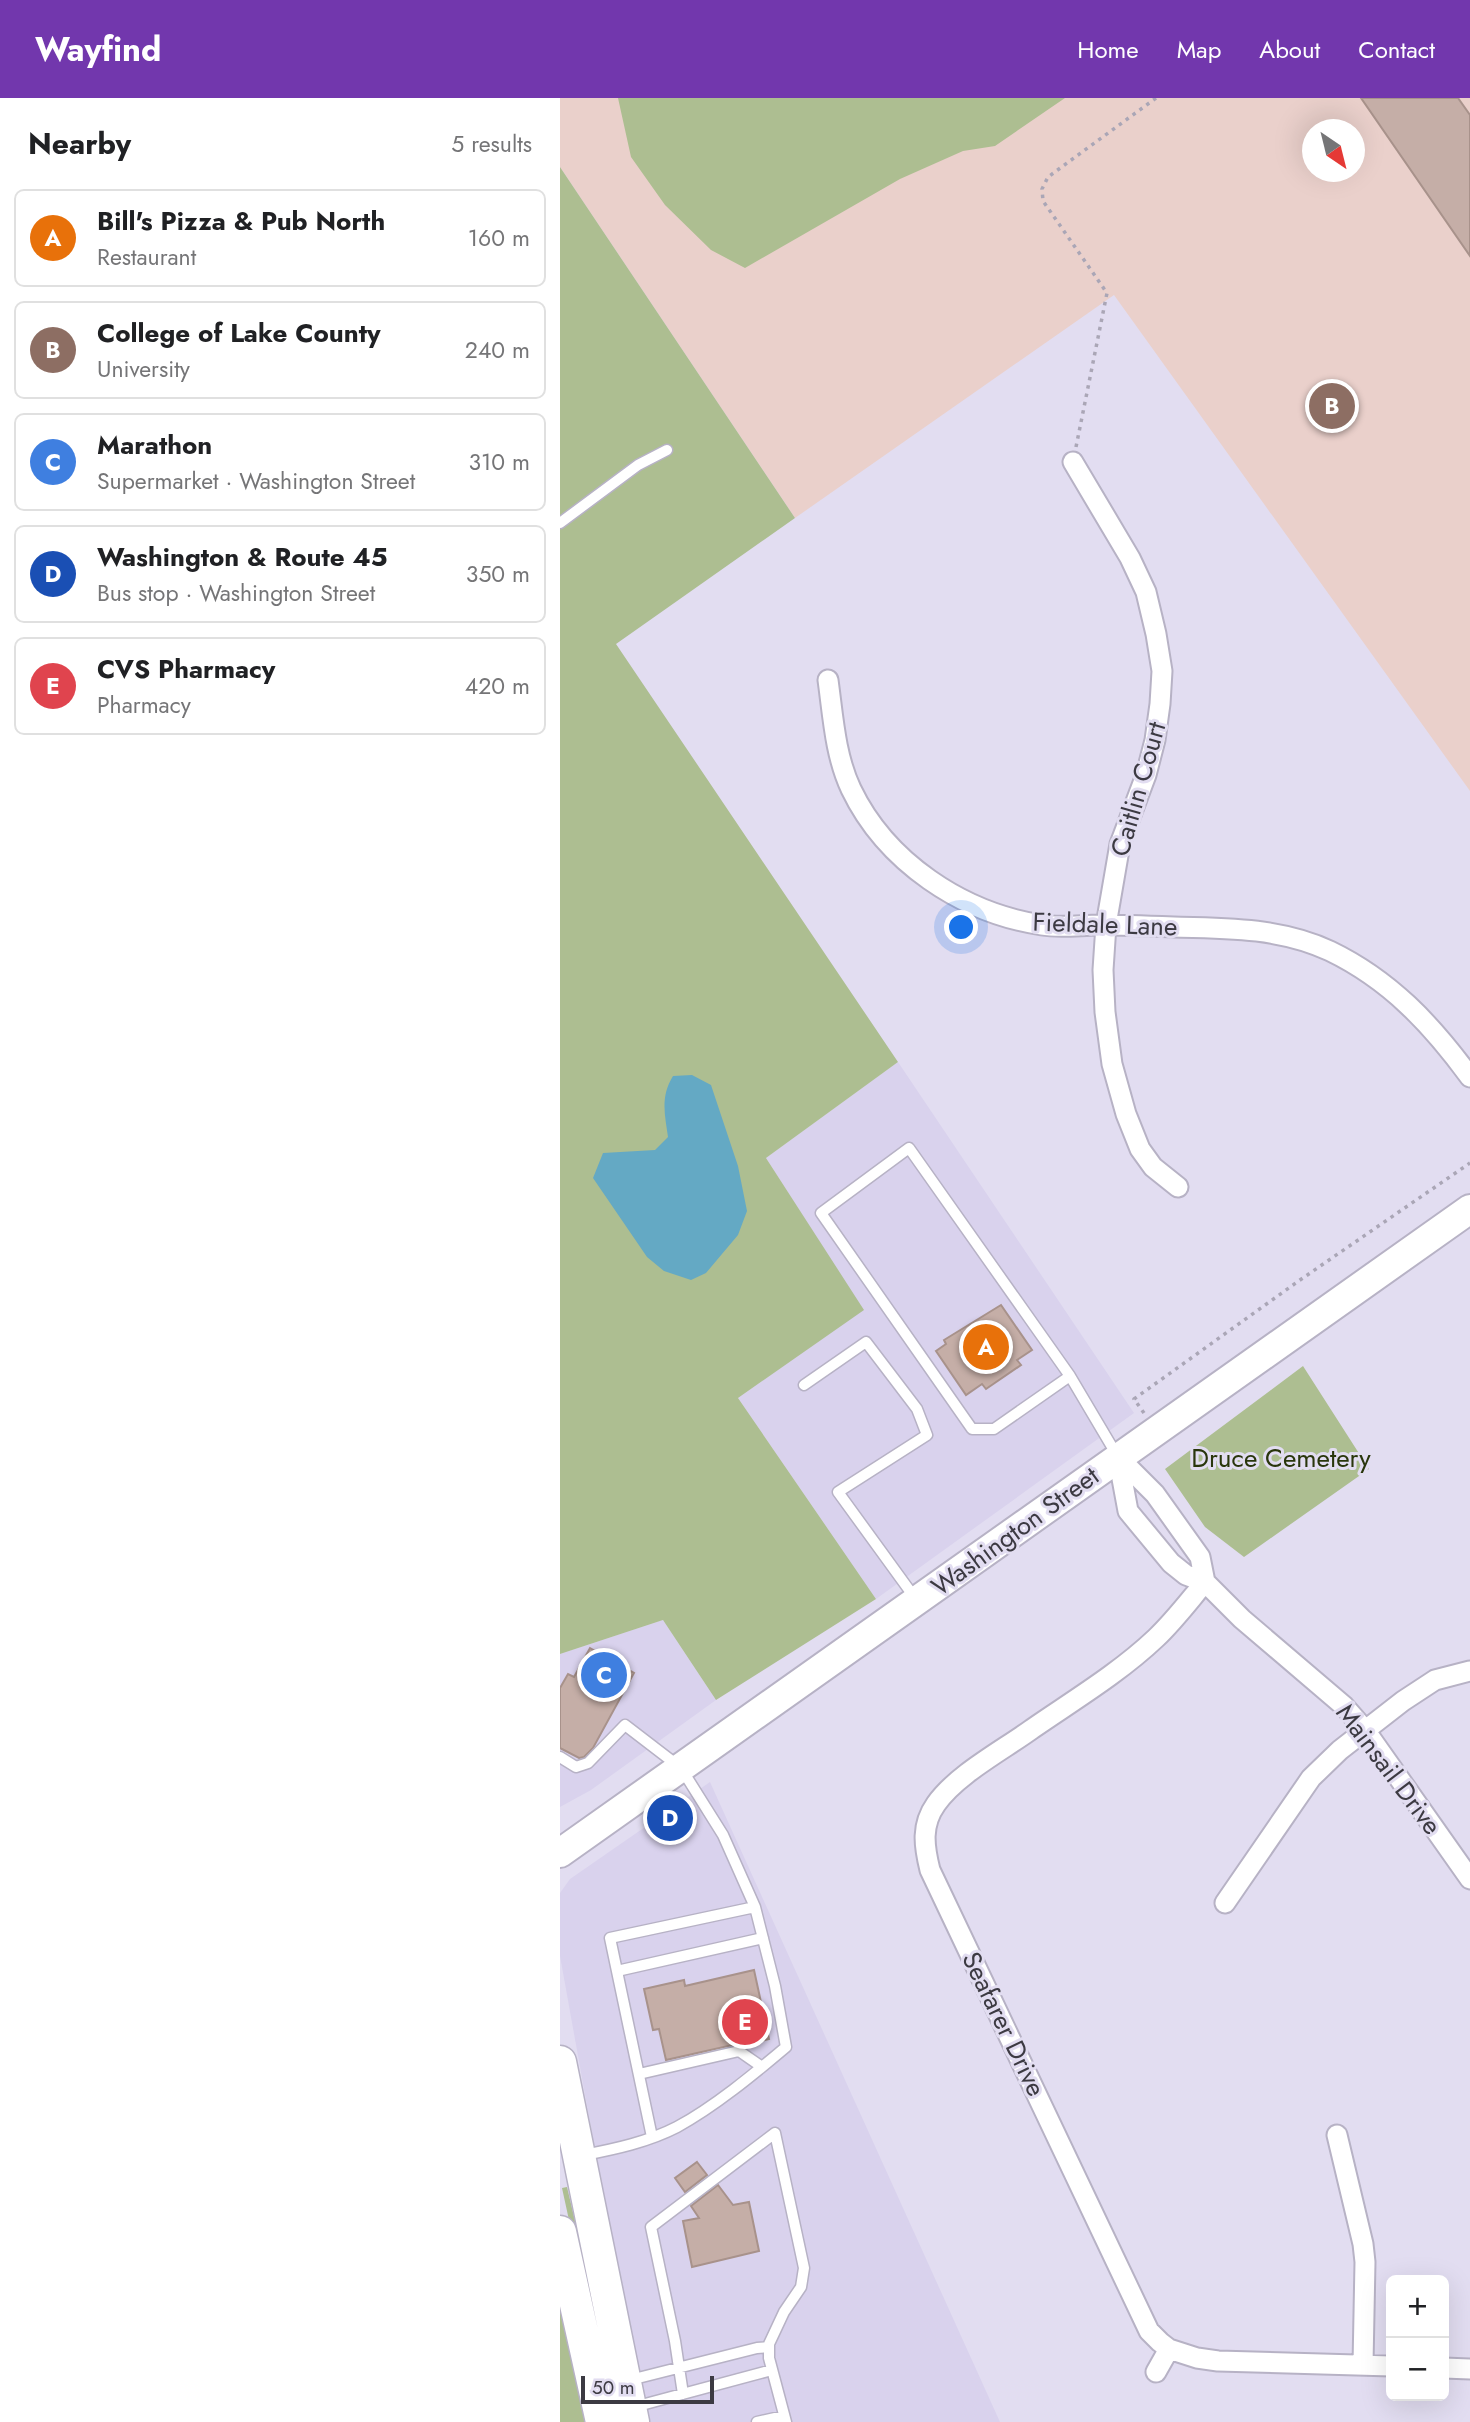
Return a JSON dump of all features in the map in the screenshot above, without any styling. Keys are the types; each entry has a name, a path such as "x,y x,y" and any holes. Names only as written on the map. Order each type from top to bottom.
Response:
{"main road":[{"name":"Washington Street","path":"560,1853 1470,1209"},
{"path":"560,2062 630,2404"},
{"path":"560,2232 602,2422"}],"street":[{"name":"Caitlin Court","path":"1073,462 1130,558 1146,592 1162,671 1155,740 1146,775 1120,844 1105,925 1102,970 1112,1064 1126,1114 1140,1149 1153,1167 1178,1187"},
{"name":"Fieldale Lane","path":"828,680 838,751 850,787 891,847 913,868 937,885 983,909 1012,920 1045,926 1233,928 1284,937 1329,950 1391,989 1422,1016 1470,1077"},
{"name":"Mainsail Drive","path":"1118,1457 1155,1494 1200,1557 1205,1582"},
{"name":"Mainsail Drive","path":"1118,1457 1128,1511 1171,1563 1186,1575 1205,1582 1242,1619 1324,1686 1365,1730 1470,1879"},
{"name":"Seafarer Drive","path":"1205,1582 1164,1630 1125,1665 963,1778 937,1801 916,1834 930,1870 1149,2331 1169,2348 1198,2358 1218,2361 1386,2366"},
{"path":"1225,1903 1288,1809 1323,1766 1365,1730 1435,1679 1470,1671"},
{"path":"1337,2135 1363,2244 1363,2365"},
{"path":"1156,2372 1169,2348"},
{"path":"1449,2368 1470,2369"}],"lane":[{"path":"560,523 638,465 667,450"},
{"path":"1070,1376 994,1429 972,1429 821,1213 909,1148 1070,1376 1118,1457"},
{"path":"804,1385 866,1342 917,1409 927,1435 838,1492 918,1602"},
{"path":"560,1757 576,1767 588,1763 625,1726 681,1768 723,1836 755,1907 786,2047 678,2126 652,2137 579,2156"},
{"path":"652,2137 610,1938 755,1907"},
{"path":"617,1970 763,1938"},
{"path":"639,2074 739,2052 762,2067"},
{"path":"683,2394 675,2341 651,2227 775,2133 804,2268 801,2287 784,2312 769,2347 785,2419 757,2422"},
{"path":"630,2404 678,2368 769,2347"},
{"path":"630,2404 683,2394 772,2370"}],"path":[{"path":"1073,462 1107,293 1043,201 1042,189 1048,177 1156,98"},
{"path":"1139,1407 1134,1399 1470,1163"}],"shaded area":[{"path":"560,98 1470,98 1470,791 1114,295 795,518 560,167"},
{"path":"898,1062 1134,1413 876,1599 738,1398 863,1310 766,1158"},
{"path":"663,1620 716,1700 591,1790 560,1807 560,1654"},
{"path":"710,1782 1000,2422 644,2422 560,1956 560,1893 570,1879"}],"green space":[{"path":"618,98 1065,98 995,146 963,151 900,179 745,268 711,250 665,205 631,157"},
{"path":"560,167 795,518 616,644 898,1062 766,1158 864,1310 738,1398 876,1599 716,1700 663,1620 560,1654"},
{"name":"Druce Cemetery","path":"1303,1366 1369,1469 1244,1557 1205,1527 1165,1469"},
{"path":"567,2187 606,2351 613,2422 562,2188"},
{"path":"560,2293 568,2344 585,2422 560,2422"}],"water":[{"path":"692,1075 711,1085 738,1166 747,1211 738,1235 706,1273 691,1280 664,1271 647,1257 593,1178 603,1153 655,1150 668,1137 664,1106 666,1091 673,1076"}],"building":[{"path":"1361,98 1458,98 1470,115 1470,256"},
{"path":"1001,1305 1032,1350 1017,1360 1021,1365 986,1389 982,1384 966,1395 936,1351 946,1344 944,1340"},
{"path":"590,1648 634,1673 593,1748 579,1758 560,1748 560,1688 568,1674 574,1677"},
{"path":"754,1970 769,2039 666,2060 659,2029 653,2030 644,1989 684,1980 685,1986"},
{"path":"697,2162 707,2175 685,2192 675,2178"},
{"path":"718,2185 733,2205 749,2202 759,2251 692,2267 683,2221 699,2218 691,2206"}],"place":[{"name":"College of Lake County","path":"1332,406"},
{"name":"Bill's Pizza & Pub North","path":"986,1347"},
{"name":"Marathon","path":"604,1675"},
{"name":"Washington & Route 45","path":"670,1818"},
{"name":"CVS Pharmacy","path":"745,2022"}]}
